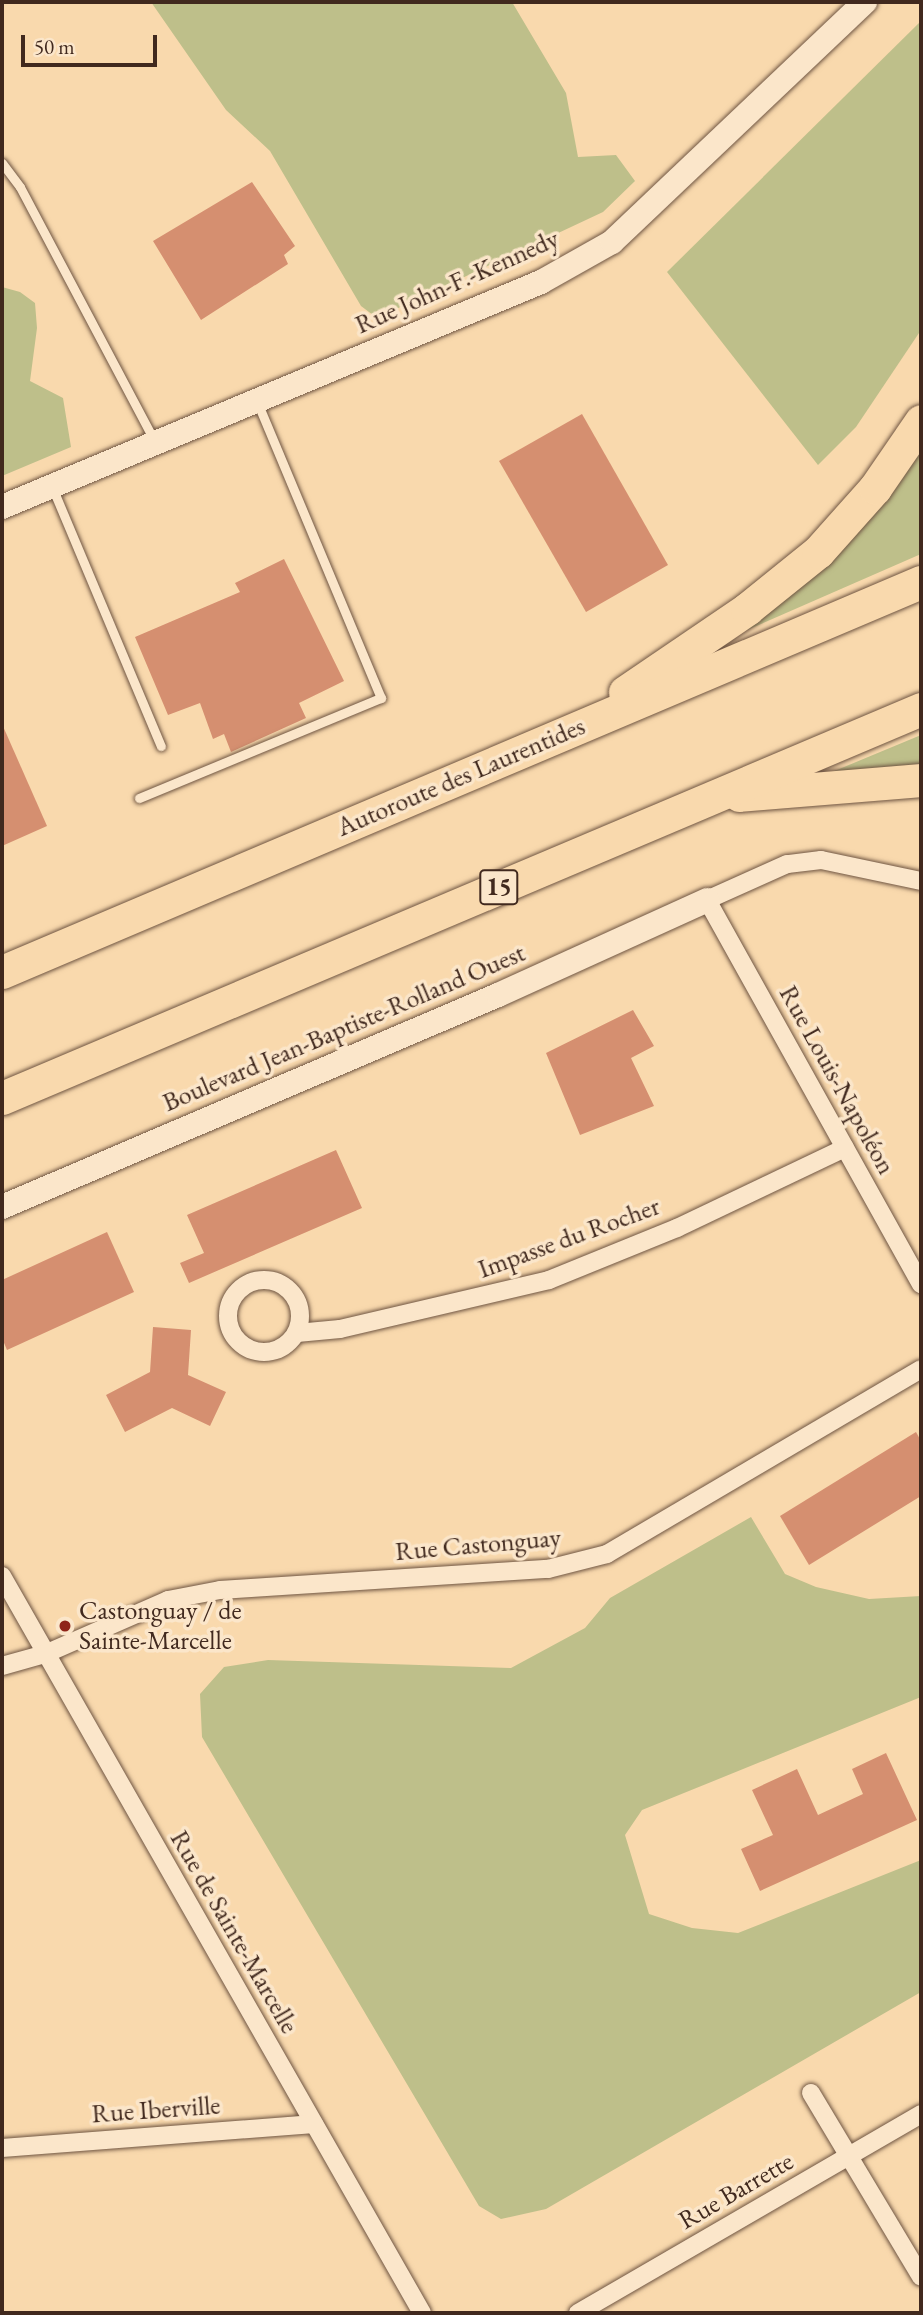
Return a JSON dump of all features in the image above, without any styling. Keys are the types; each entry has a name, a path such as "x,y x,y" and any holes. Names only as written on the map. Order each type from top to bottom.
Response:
{"highway":[{"path":"565,732 747,609 818,552 875,488 921,421"},
{"name":"Autoroute des Laurentides","path":"2,972 921,582"},
{"name":"15","path":"2,1098 921,709"},
{"path":"712,797 921,780"}],"street":[{"name":"Rue John-F.-Kennedy","path":"2,507 541,282 612,243 865,2"},
{"path":"707,900 788,864 821,860 921,881"},
{"name":"Rue Louis-Napoléon","path":"707,900 921,1286"},
{"name":"Boulevard Jean-Baptiste-Rolland Ouest","path":"2,1207 485,1001 707,900"},
{"name":"Impasse du Rocher","path":"297,1333 300,1321 295,1298 277,1282 253,1282 234,1296 228,1319 237,1340 246,1348 269,1352 290,1342 297,1333 354,1326 548,1280 677,1228 845,1148"},
{"name":"Rue Castonguay","path":"2,1666 45,1654 168,1600 220,1590 548,1569 607,1554 921,1369"},
{"name":"Rue de Sainte-Marcelle","path":"2,1576 422,2313"},
{"path":"811,2093 921,2277"},
{"name":"Rue Barrette","path":"578,2313 921,2114"},
{"name":"Rue Iberville","path":"2,2148 314,2124"}],"lane":[{"path":"2,163 20,187 156,443"},
{"path":"139,798 381,698 256,401"},
{"path":"52,486 161,746"}],"green space":[{"path":"151,2 512,2 566,93 578,157 616,155 635,181 603,212 377,318 361,306 270,151 226,110"},
{"path":"921,21 921,330 856,427 818,465 667,272"},
{"path":"2,287 20,292 35,303 37,328 30,381 63,398 71,447 2,476"},
{"path":"921,443 921,554 706,648"},
{"path":"921,735 921,767 820,777"},
{"path":"751,1517 785,1574 816,1587 869,1599 921,1596 921,1697 642,1810 625,1835 649,1914 692,1928 738,1933 921,1860 921,1992 546,2209 501,2219 479,2206 202,1737 200,1694 224,1667 268,1660 511,1668 585,1628 610,1598"}],"building":[{"path":"252,182 295,246 284,255 288,264 201,320 153,241"},
{"path":"582,414 668,565 586,612 499,461"},
{"path":"284,559 344,681 299,703 306,718 231,752 224,734 213,739 200,703 168,715 135,637 240,592 235,583"},
{"path":"2,724 47,826 2,846"},
{"path":"633,1010 654,1046 631,1058 654,1106 580,1135 546,1053"},
{"path":"336,1150 362,1208 189,1283 180,1263 204,1253 187,1215"},
{"path":"107,1232 134,1292 7,1350 2,1338 2,1280"},
{"path":"153,1327 191,1330 188,1375 226,1392 210,1426 172,1408 125,1432 106,1395 150,1372"},
{"path":"916,1432 921,1441 921,1496 809,1565 780,1516"},
{"path":"886,1753 917,1820 760,1891 741,1849 773,1835 752,1790 797,1769 818,1815 863,1794 852,1769"}],"place":[{"name":"Castonguay / de Sainte-Marcelle","path":"65,1626"}]}
